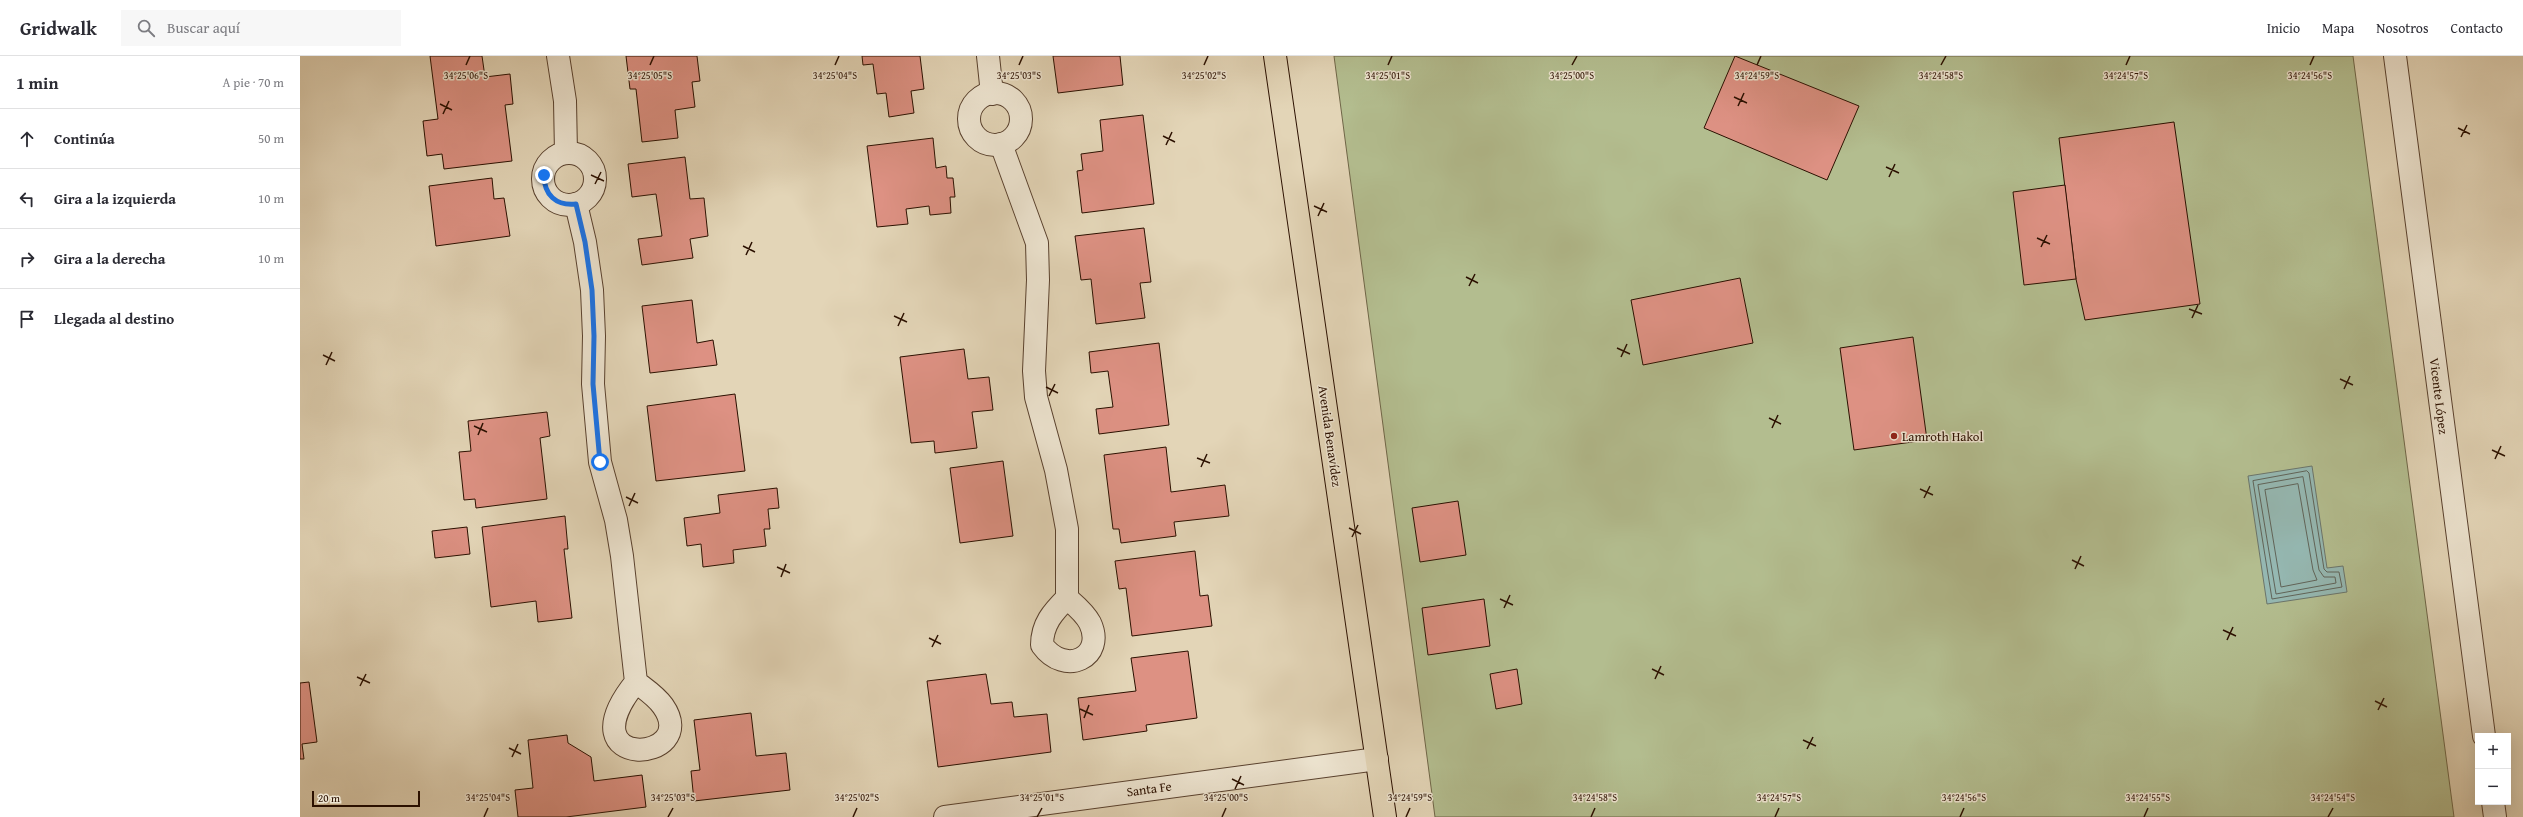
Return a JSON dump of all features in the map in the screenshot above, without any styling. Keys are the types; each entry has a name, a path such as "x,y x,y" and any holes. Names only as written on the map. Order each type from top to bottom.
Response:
{"main road":[{"name":"Avenida Benavídez","path":"1274,56 1377,759 1384,817"}],"street":[{"path":"558,56 565,101 566,153"},
{"path":"988,56 992,94"},
{"name":"Vicente López","path":"2395,56 2484,733"},
{"path":"992,94 1000,94 1015,103 1021,119 1015,135 1001,144 984,143 972,132 969,124 969,116 976,101 992,94"},
{"path":"1001,144 1037,243 1038,280 1034,371 1036,397 1056,470 1067,529 1068,598"},
{"path":"566,153 583,157 590,163 595,179 590,195 576,204 567,205 552,198 544,184 546,167 558,156 566,153"},
{"path":"576,204 585,242 592,290 594,336 593,384 600,462 616,520 636,682"},
{"name":"Santa Fe","path":"945,817 1377,759"},
{"path":"2493,805 2495,817"}],"green space":[{"name":"Lamroth Hakol","path":"1334,56 2353,56 2454,817 1435,817"}],"water":[{"path":"2312,466 2327,568 2343,566 2347,592 2267,604 2248,476"}],"building":[{"path":"430,56 482,56 485,77 510,74 513,104 505,105 512,161 444,169 442,154 427,156 423,121 438,119"},
{"path":"626,56 697,56 700,81 692,82 695,107 675,110 678,138 642,142 636,89 630,89"},
{"path":"862,56 920,56 924,89 911,91 914,113 889,117 886,93 877,94 873,64 863,65"},
{"path":"1053,56 1120,56 1123,85 1058,93"},
{"path":"1735,56 1859,106 1827,180 1704,128"},
{"path":"1143,115 1154,204 1082,213 1077,171 1083,170 1081,154 1103,151 1100,120"},
{"path":"2174,122 2200,304 2085,320 2076,279 2059,138"},
{"path":"933,138 936,168 946,166 947,178 953,178 955,197 950,197 951,213 930,215 929,206 906,209 908,224 877,227 867,146"},
{"path":"685,157 690,199 704,198 708,236 690,239 693,258 642,265 638,239 662,236 656,194 632,197 628,164"},
{"path":"492,178 494,199 504,198 510,236 436,246 429,186"},
{"path":"2065,185 2076,279 2024,285 2013,192"},
{"path":"1144,228 1151,282 1140,283 1145,318 1096,324 1091,279 1081,280 1075,236"},
{"path":"1740,278 1753,343 1643,365 1631,300"},
{"path":"692,300 697,343 713,340 717,365 650,373 642,306"},
{"path":"1913,337 1927,440 1854,450 1840,348"},
{"path":"1159,343 1169,425 1099,434 1096,409 1113,407 1108,371 1091,373 1089,352"},
{"path":"964,349 968,379 989,377 993,410 972,412 977,448 935,453 934,441 911,443 900,357"},
{"path":"735,394 745,471 656,481 647,406"},
{"path":"547,412 550,436 540,438 547,499 476,508 475,499 464,500 459,452 471,451 468,421"},
{"path":"1166,447 1171,492 1225,485 1229,516 1174,522 1176,536 1121,543 1119,529 1113,529 1104,455"},
{"path":"1003,461 1013,536 960,543 950,468"},
{"path":"777,488 779,508 768,509 770,529 764,529 766,546 733,550 734,563 703,567 701,544 687,546 684,518 720,513 718,495"},
{"path":"1458,501 1466,555 1420,562 1412,508"},
{"path":"565,516 568,549 564,549 572,618 538,622 536,601 491,607 482,527"},
{"path":"467,527 470,554 435,558 432,531"},
{"path":"1195,551 1200,596 1208,595 1212,626 1132,636 1126,588 1119,589 1115,561"},
{"path":"1484,599 1490,646 1428,655 1422,608"},
{"path":"1188,651 1197,718 1146,725 1147,731 1083,740 1078,698 1136,691 1131,658"},
{"path":"1517,669 1522,704 1496,709 1490,674"},
{"path":"986,674 991,704 1012,702 1014,717 1047,714 1051,752 938,767 927,681"},
{"path":"309,682 317,742 302,744 304,759 300,759 300,683"},
{"path":"751,713 756,756 786,753 790,790 694,801 691,771 700,770 694,720"},
{"path":"567,735 568,743 591,757 594,781 642,775 646,807 566,817 518,817 515,790 533,788 528,740"}],"place":[{"name":"Lamroth Hakol","path":"1894,436"}],"route":[{"path":"544,175 544,184 547,192 552,198 559,203 567,205 576,204 585,242 592,290 594,336 593,384 600,462"}]}
